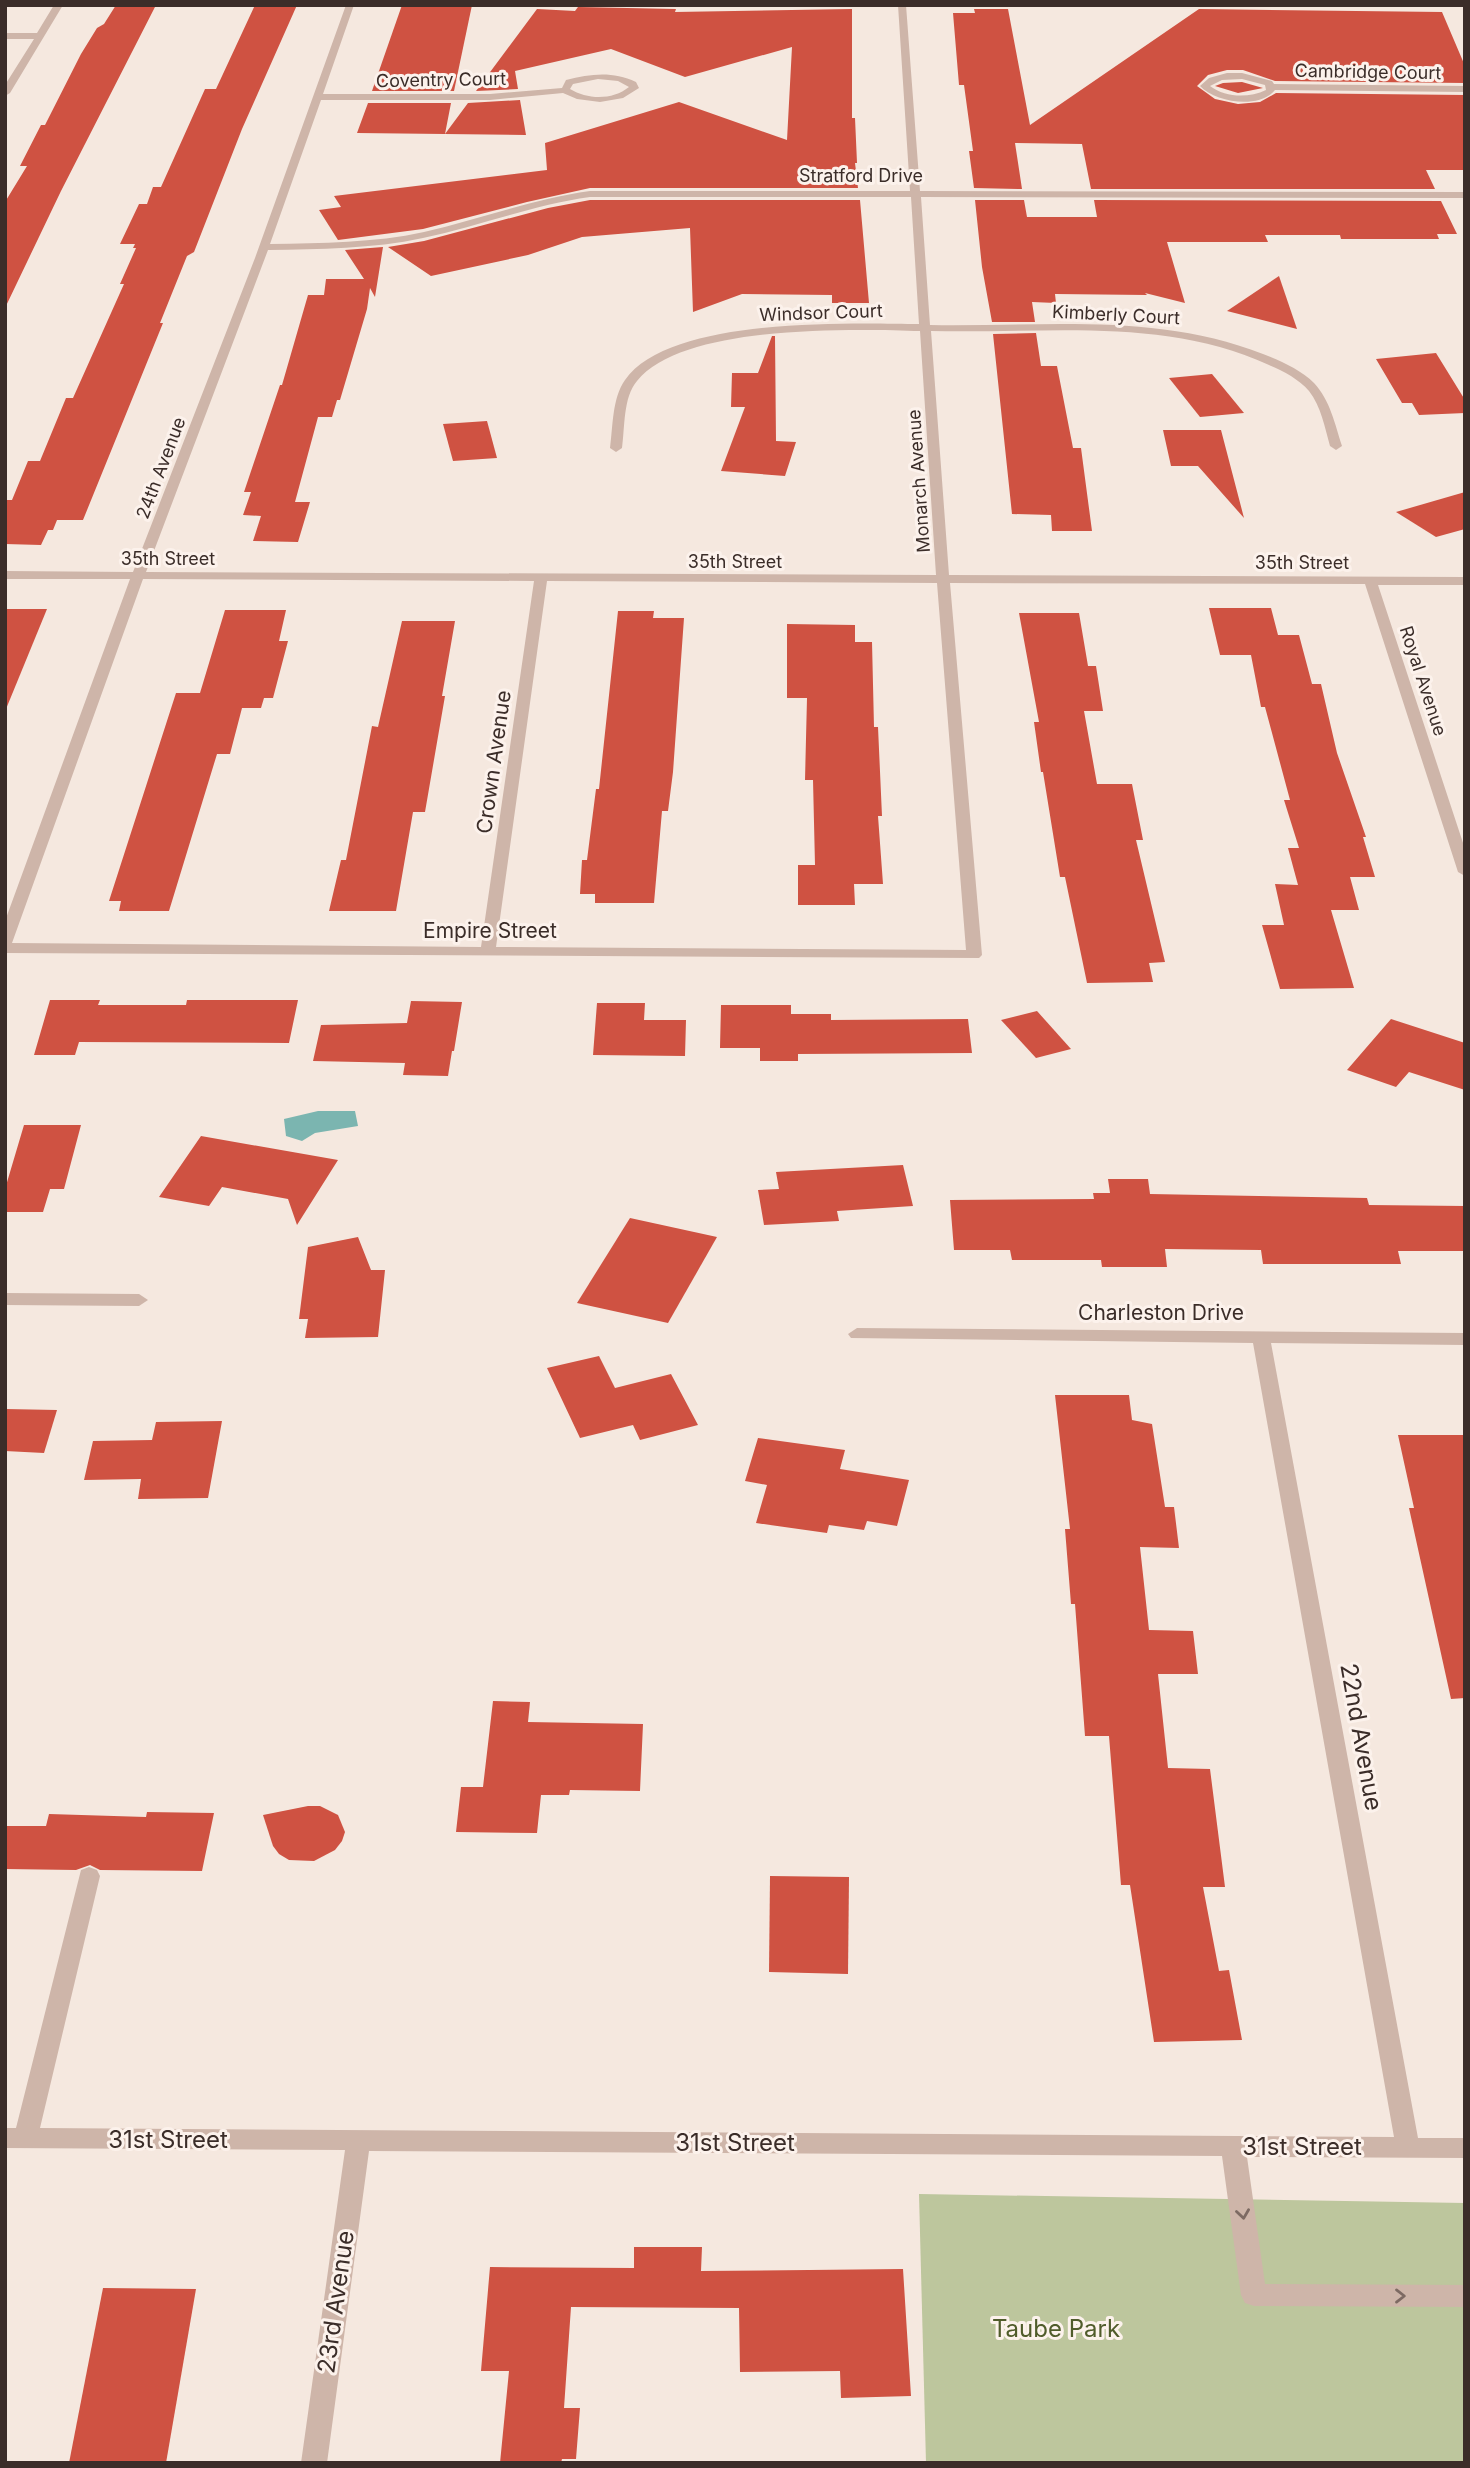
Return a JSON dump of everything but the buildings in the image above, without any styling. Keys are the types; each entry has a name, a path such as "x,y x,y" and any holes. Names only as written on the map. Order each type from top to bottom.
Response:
{"street":[{"path":"5,93 59,5"},
{"name":"24th Avenue","path":"5,945 138,576 264,247 350,5"},
{"name":"Monarch Avenue","path":"902,5 943,580 974,955"},
{"path":"5,36 39,36"},
{"name":"Coventry Court","path":"318,97 490,97 565,90 575,96 607,98 626,94 634,88 633,84 620,78 598,76 569,82 565,90"},
{"name":"Cambridge Court","path":"1272,87 1267,94 1240,97 1220,95 1205,86 1212,79 1242,76 1262,80 1272,87 1465,89"},
{"name":"Stratford Drive","path":"264,247 387,242 425,235 553,198 590,194 1465,195"},
{"name":"Windsor Court","path":"616,448 628,385 649,364 682,349 724,337 789,328 926,328"},
{"name":"Kimberly Court","path":"926,328 1141,330 1189,336 1231,346 1275,362 1307,382 1322,403 1336,446"},
{"name":"35th Street","path":"5,575 1465,581"},
{"name":"Crown Avenue","path":"488,952 541,579"},
{"name":"Royal Avenue","path":"1370,581 1465,872"},
{"name":"Empire Street","path":"5,945 974,955"},
{"path":"5,1299 139,1300"},
{"name":"Charleston Drive","path":"858,1334 1465,1339"},
{"name":"22nd Avenue","path":"1261,1337 1408,2147"},
{"path":"15,2138 89,1876"},
{"name":"31st Street","path":"15,2138 1465,2148"},
{"name":"23rd Avenue","path":"314,2463 358,2141"},
{"path":"1233,2146 1254,2295 1465,2296"}],"green space":[{"name":"Taube Park","path":"919,2194 1465,2203 1465,2463 926,2463"}],"water":[{"path":"318,1111 355,1111 358,1126 315,1133 302,1141 286,1136 284,1119"}]}
